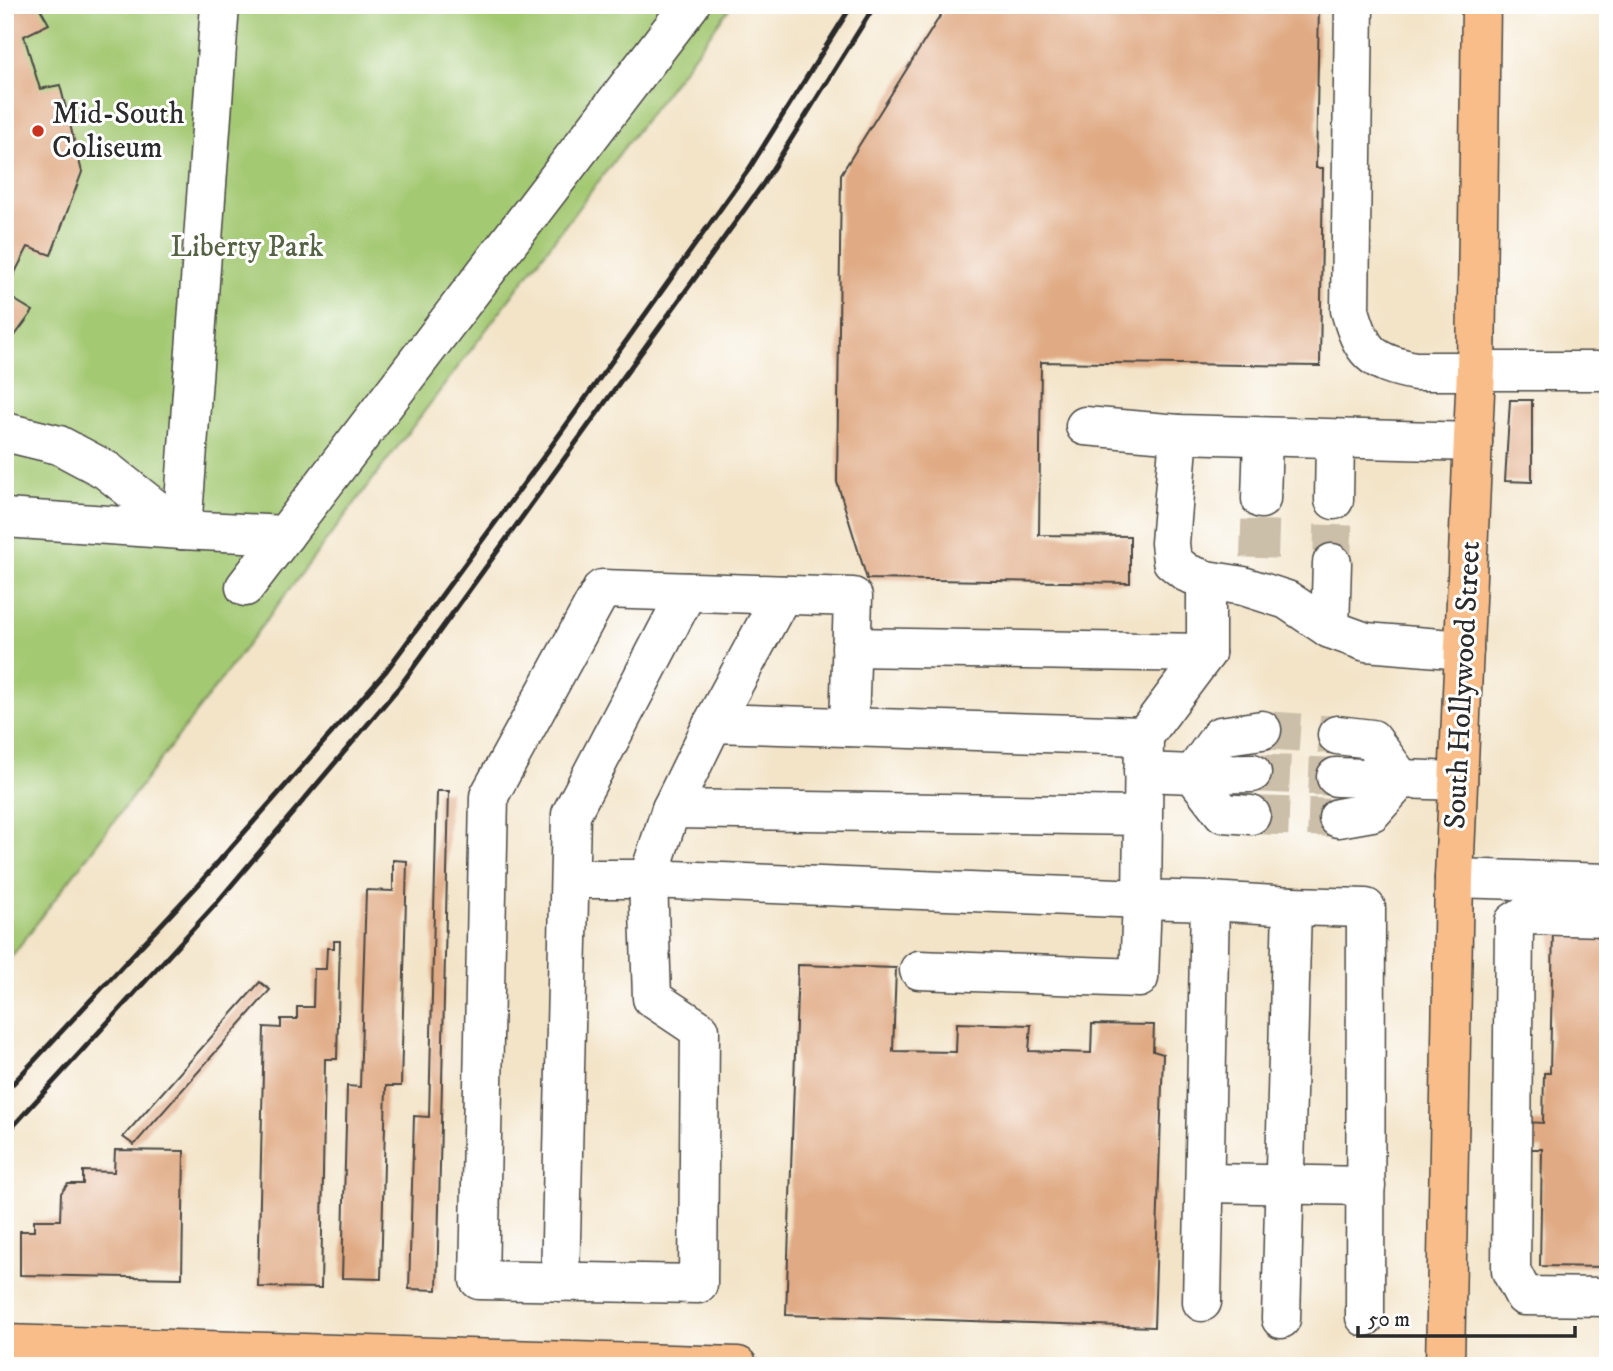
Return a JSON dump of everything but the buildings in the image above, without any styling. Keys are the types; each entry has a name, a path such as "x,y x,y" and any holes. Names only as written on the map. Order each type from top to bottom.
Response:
{"main road":[{"name":"South Hollywood Street","path":"1446,1366 1454,878 1476,369 1480,5"},
{"path":"5,1344 738,1366"}],"street":[{"path":"182,530 220,5"},
{"path":"245,587 690,5"},
{"path":"1354,5 1350,310 1365,351 1384,365 1415,371 1608,371"},
{"path":"1085,426 1179,434 1473,442"},
{"path":"5,432 59,445 106,470 182,530"},
{"path":"1179,434 1170,543 1172,561 1187,573 1206,580 1259,575 1287,600 1329,629 1366,642 1464,650"},
{"path":"1261,499 1263,437"},
{"path":"1334,500 1335,440"},
{"path":"5,518 285,535"},
{"path":"1329,629 1332,564"},
{"path":"919,970 1139,978 1143,754 1206,653 1206,580"},
{"path":"782,595 713,723 671,809 648,879 652,998 700,1030 698,1284 479,1280 489,796 602,589 853,597 849,727"},
{"path":"560,1282 571,814 687,592"},
{"path":"851,647 1206,653"},
{"path":"713,723 849,727 1143,754 1193,774 1252,773"},
{"path":"1193,774 1220,736 1262,730"},
{"path":"1337,736 1372,739 1401,779"},
{"path":"1193,774 1223,813 1251,815"},
{"path":"1336,777 1458,781"},
{"path":"1338,818 1372,812 1401,779"},
{"path":"671,809 1142,816"},
{"path":"1454,878 1608,883"},
{"path":"570,880 648,879 1366,908 1365,1317"},
{"path":"1202,1303 1207,1182 1210,901"},
{"path":"1281,1319 1292,905"},
{"path":"1608,917 1525,915 1514,922 1511,1271 1524,1296 1608,1297"},
{"path":"1207,1182 1366,1186"}],"green space":[{"name":"Liberty Park","path":"5,5 732,5 5,965"}],"tunnel":[{"path":"1259,558 1261,499"},
{"path":"1332,563 1334,500"},
{"path":"1262,730 1337,735"},
{"path":"1252,773 1336,777"},
{"path":"1251,815 1338,818"}],"railway":[{"path":"5,1092 198,885 386,671 542,459 749,169 852,5"},
{"path":"5,1135 214,906 400,686 763,184 875,5"}],"place":[{"name":"Mid-South Coliseum","path":"38,131"}]}
